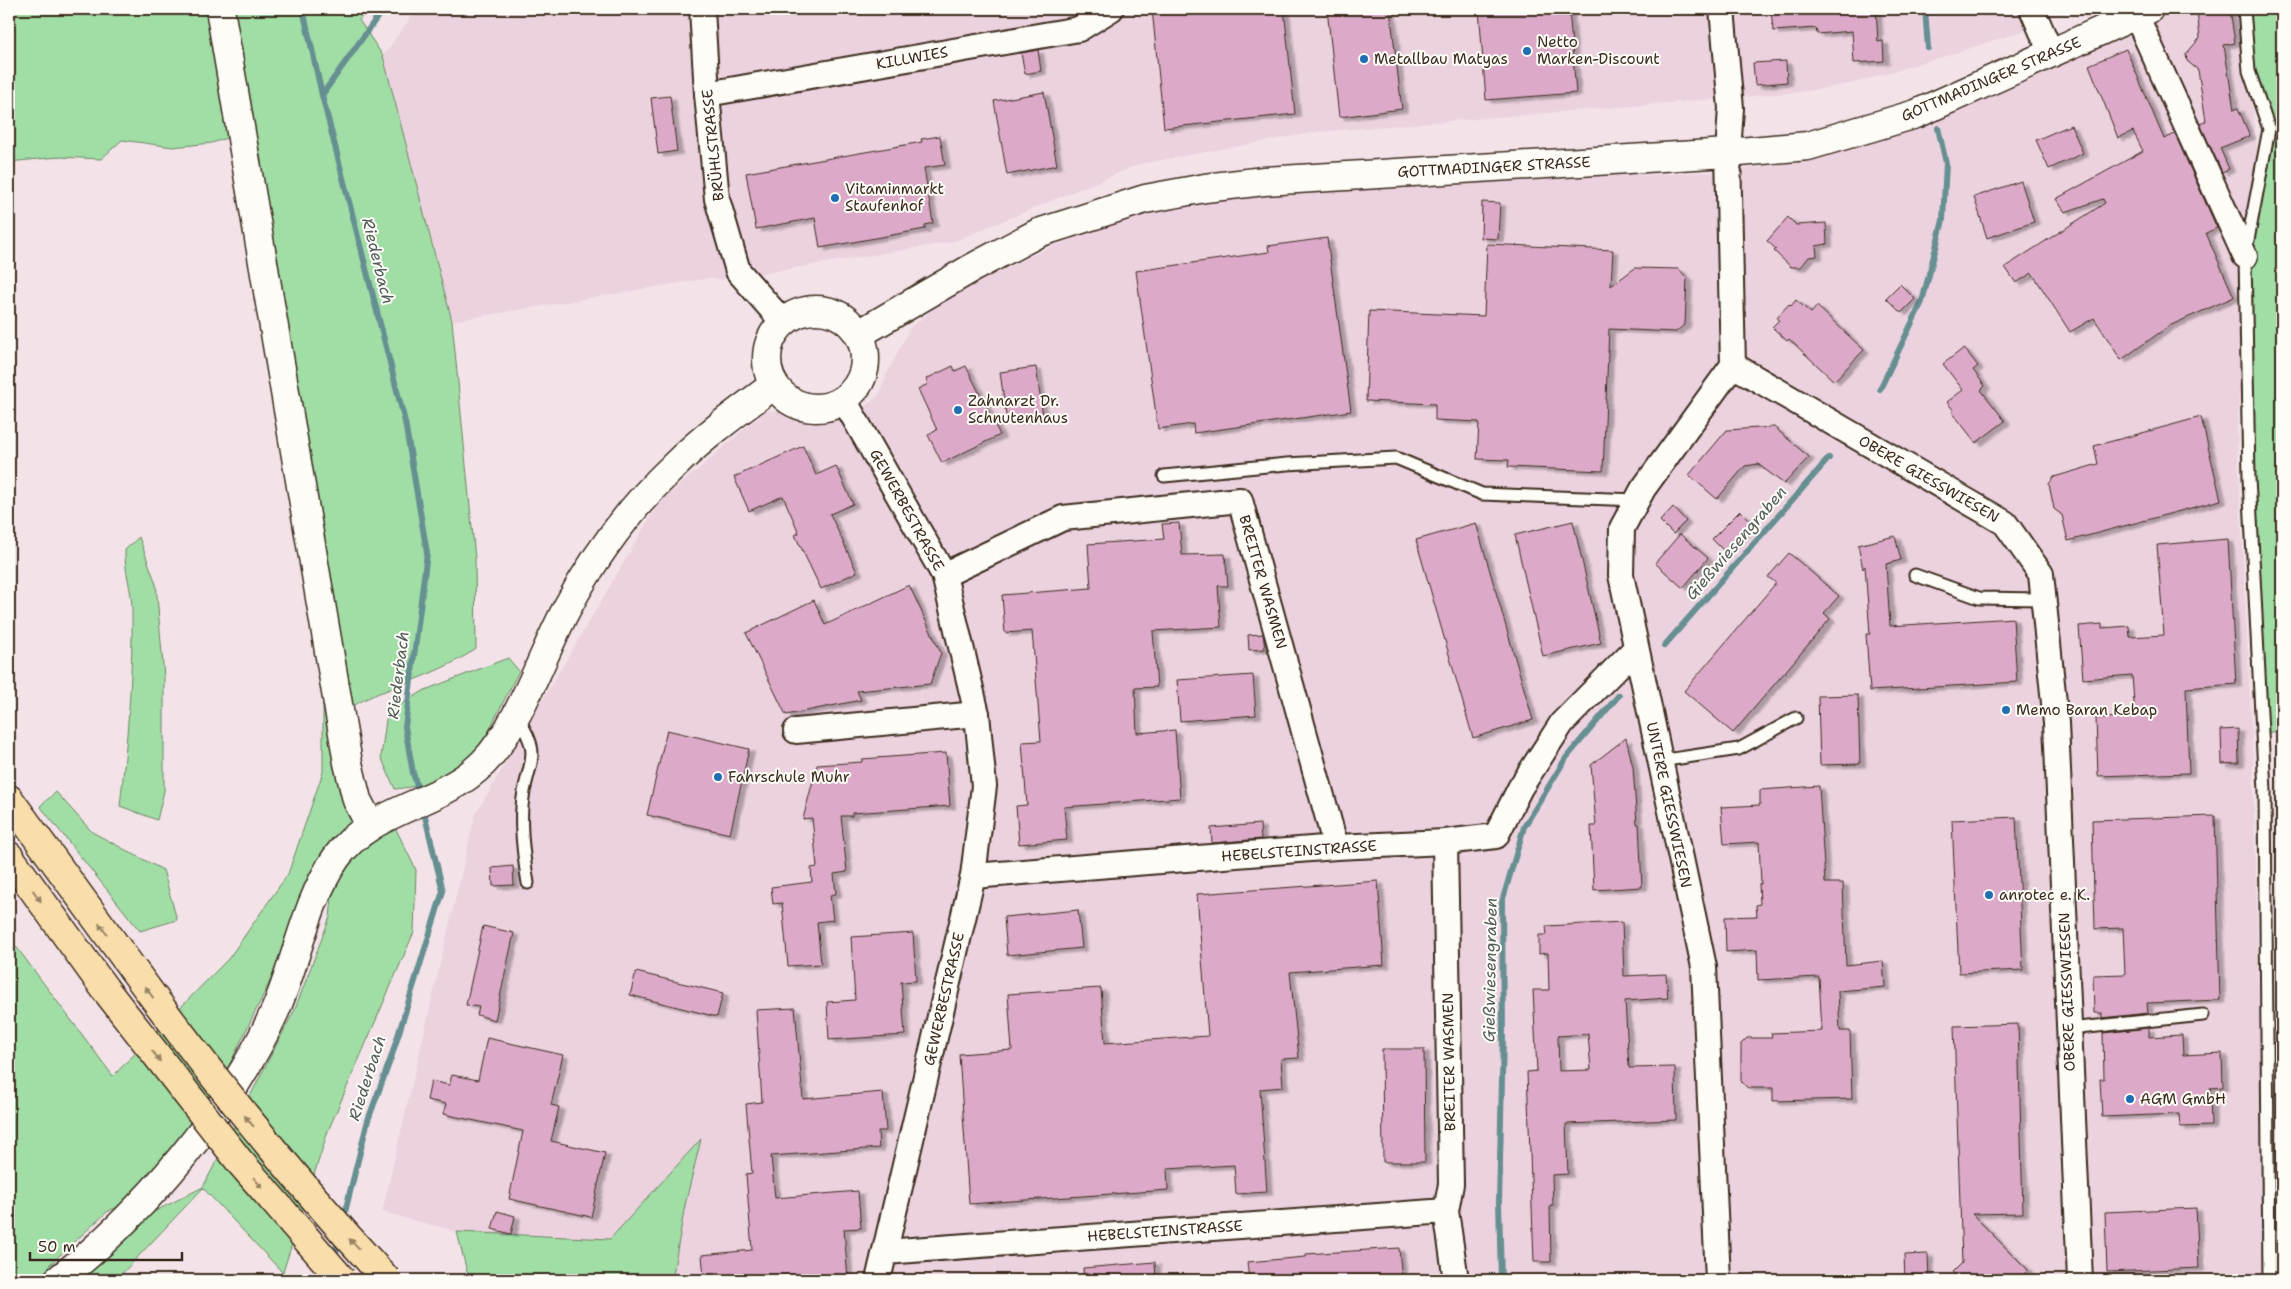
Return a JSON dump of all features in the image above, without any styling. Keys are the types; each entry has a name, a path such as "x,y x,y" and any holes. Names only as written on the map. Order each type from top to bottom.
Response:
{"highway":[{"path":"9,799 224,1090 336,1225 387,1280"},
{"path":"9,856 105,989 233,1154 342,1280"}],"main road":[{"path":"220,9 348,763 357,800 370,825"},
{"name":"GOTTMADINGER STRASSE","path":"858,334 972,268 1038,233 1145,200 1205,188 1264,181 1728,153 1808,146 1916,114 2142,12"},
{"path":"809,310 823,310 844,318 858,334 865,350 865,367 859,383 844,400 834,406 817,409 800,406 785,398 774,385 768,370 767,352 772,336 783,322 795,314 809,310"},
{"path":"58,1280 87,1257 153,1190 220,1106 267,1028 286,986 312,906 337,857 353,839 370,825 460,783 483,763 501,742 568,606 595,562 625,520 670,469 692,449 774,385"}],"street":[{"name":"BRÜHLSTRASSE","path":"702,9 707,94 717,199 738,270 783,322"},
{"name":"KILLWIES","path":"707,94 1078,29 1112,9"},
{"path":"1722,9 1731,108 1728,153 1733,365"},
{"path":"2032,9 2051,53"},
{"name":"GOTTMADINGER STRASSE","path":"2142,12 2245,256"},
{"name":"UNTERE GIESSWIESEN","path":"1718,1280 1704,967 1621,574 1622,528 1643,488 1733,365"},
{"name":"OBERE GIESSWIESEN","path":"1733,365 2005,523 2041,574 2056,723 2080,1280"},
{"name":"GEWERBESTRASSE","path":"844,400 944,575 977,714 984,786 973,876 878,1280"},
{"name":"BREITER WASMEN","path":"944,575 1063,518 1240,500 1336,847"},
{"name":"HEBELSTEINSTRASSE","path":"973,876 1336,847 1445,842 1496,836 1520,788 1562,723 1636,648"},
{"path":"796,731 977,714"},
{"name":"BREITER WASMEN","path":"1445,842 1451,1184 1446,1211 1456,1280"},
{"name":"HEBELSTEINSTRASSE","path":"885,1252 1446,1211"}],"lane":[{"path":"2244,9 2250,71 2269,129 2245,256 2249,478 2265,800 2269,1280"},
{"path":"1164,476 1287,464 1396,458 1482,494 1637,500"},
{"path":"1915,575 1979,598 2044,599"},
{"path":"515,715 528,733 533,747 522,806 524,854 528,883"},
{"path":"1660,761 1740,749 1796,718"},
{"path":"2069,1029 2203,1015"}],"shaded area":[{"path":"416,9 2021,9 2029,29 1850,84 1801,92 1317,132 1140,164 952,242 722,280 710,278 452,321 383,56"},
{"path":"2169,9 2241,9 2257,146 2237,431 2253,758 2263,1171 2263,1280 612,1280 606,1271 382,1212 475,815 658,504 766,410 846,420 879,395 888,371 910,328 948,297 1048,248 1139,215 1276,189 1716,172 1811,161 1915,129 2055,68"}],"green space":[{"path":"9,9 368,9 359,20 383,56 452,321 475,558 476,649 443,668 373,695 340,713 357,800 389,815 416,870 414,932 328,1131 283,1272 291,1280 277,1280 282,1272 203,1188 116,1280 9,1280 9,937 113,1076 229,958 288,874 323,772 323,610 241,133 212,143 173,147 122,140 101,159 59,157 9,162","holes":["336,858 330,917 295,1009 203,1187 49,1265 107,1212 153,1190 190,1146 271,979 302,900"]},
{"path":"2244,9 2282,9 2282,731 2261,733 2245,256 2267,142 2257,94"},
{"path":"139,537 156,584 164,677 164,791 157,820 120,806 132,659 132,602 125,550"},
{"path":"508,658 519,671 480,748 434,784 395,789 381,757 387,713 425,690"},
{"path":"56,792 92,832 163,870 177,920 140,931 40,806"},
{"path":"701,1139 685,1205 672,1280 469,1280 457,1232 610,1239"}],"building":[{"path":"1152,9 1284,9 1295,114 1164,128"},
{"name":"Metallbau Matyas","path":"1327,9 1390,9 1402,109 1339,117"},
{"name":"Netto Marken-Discount","path":"1479,9 1569,9 1576,93 1486,100"},
{"path":"1771,9 1876,9 1878,42 1883,41 1884,61 1854,63 1852,31 1817,34 1816,28 1773,31"},
{"path":"2230,9 2235,43 2224,45 2234,110 2238,108 2250,136 2220,148 2229,169 2222,172 2200,124 2206,121 2198,70 2187,61 2186,54 2200,38 2197,10"},
{"path":"2126,49 2164,139 2175,134 2217,228 2206,233 2234,297 2169,326 2121,360 2094,318 2070,332 2032,273 2016,283 2005,267 2105,203 2103,199 2065,212 2056,199 2143,151 2133,131 2118,138 2089,65"},
{"path":"1038,50 1041,71 1025,74 1021,53"},
{"path":"1786,61 1787,82 1755,85 1753,63"},
{"path":"1044,92 1057,165 1007,175 994,101"},
{"path":"670,96 677,151 658,154 651,98"},
{"path":"2071,125 2083,153 2049,169 2036,140"},
{"name":"Vitaminmarkt Staufenhof","path":"940,136 945,165 924,168 933,223 925,225 925,229 820,248 815,218 756,229 746,173 922,142 921,139"},
{"path":"2021,181 2034,222 1987,238 1974,197"},
{"path":"1482,202 1500,203 1498,239 1481,238"},
{"path":"1788,217 1796,225 1826,223 1827,244 1816,246 1817,256 1809,257 1801,267 1791,267 1774,251 1776,249 1767,241"},
{"path":"1327,238 1351,411 1194,433 1193,424 1158,429 1136,271 1269,252 1268,246"},
{"path":"1487,244 1613,250 1611,286 1635,268 1679,269 1687,278 1685,324 1676,332 1609,329 1603,471 1508,467 1509,460 1477,459 1479,422 1435,420 1435,404 1366,401 1369,311 1484,316"},
{"path":"1900,284 1915,299 1901,313 1886,298"},
{"path":"1796,300 1811,313 1817,306 1864,350 1834,381 1789,339 1787,341 1772,327 1779,320 1777,317 1789,304 1791,306"},
{"path":"1964,348 1978,366 1973,370 1985,386 1981,390 2005,421 1976,443 1952,412 1954,411 1947,402 1963,390 1943,364"},
{"name":"Zahnarzt Dr. Schnutenhaus","path":"953,366 955,371 966,366 1000,435 942,463 928,435 937,430 918,389 928,384 926,379"},
{"path":"1036,367 1043,416 1007,422 1000,372"},
{"path":"2201,417 2221,500 2068,541 2062,515 2054,509 2049,484 2054,477 2098,464 2094,446"},
{"path":"1774,427 1809,457 1784,484 1758,464 1745,466 1717,499 1689,475 1727,430"},
{"path":"803,446 816,475 836,466 853,504 830,514 857,572 821,589 795,535 799,533 783,496 749,511 734,477"},
{"path":"1673,507 1686,521 1673,534 1660,521"},
{"path":"1740,511 1753,524 1725,552 1712,539"},
{"path":"1573,521 1601,643 1543,656 1515,535"},
{"path":"1179,523 1182,555 1225,554 1228,586 1218,586 1221,627 1153,631 1157,687 1135,688 1137,733 1175,730 1180,798 1064,807 1067,840 1019,844 1016,806 1027,805 1022,742 1041,741 1032,631 1005,633 1002,595 1091,588 1088,544 1164,539 1162,524"},
{"path":"1476,523 1533,720 1473,738 1416,540"},
{"path":"1680,534 1708,558 1683,588 1655,563"},
{"path":"1895,536 1901,560 1886,564 1890,626 2013,618 2017,682 1870,691 1866,634 1870,634 1865,566 1863,569 1858,545"},
{"path":"2228,539 2236,684 2186,688 2189,773 2098,776 2096,718 2135,717 2132,675 2083,679 2079,626 2102,624 2102,628 2129,626 2130,637 2164,635 2157,545"},
{"path":"1789,553 1839,596 1824,613 1830,619 1733,733 1684,691 1776,583 1768,577"},
{"path":"909,585 941,653 930,684 857,691 861,700 786,715 746,633 814,600 825,625"},
{"path":"1263,634 1265,649 1249,650 1248,635"},
{"path":"1253,675 1256,715 1180,721 1177,680"},
{"path":"1858,695 1860,764 1820,765 1818,696"},
{"path":"2238,729 2239,763 2222,764 2221,730"},
{"name":"Fahrschule Muhr","path":"667,730 749,749 730,834 647,815"},
{"path":"1626,738 1633,767 1637,824 1639,824 1642,887 1594,890 1591,826 1596,826 1591,765"},
{"path":"946,753 950,806 852,813 852,816 841,816 847,872 834,874 836,894 830,895 833,920 817,922 821,964 788,966 782,903 773,904 771,887 812,882 811,868 817,867 812,818 803,819 817,765 862,762 862,759"},
{"path":"1819,786 1825,883 1843,883 1846,965 1883,961 1885,987 1838,991 1840,1031 1850,1031 1852,1099 1773,1101 1773,1088 1748,1088 1741,1082 1741,1044 1747,1038 1772,1038 1771,1033 1822,1031 1819,977 1758,980 1757,950 1726,952 1725,917 1757,916 1756,905 1760,904 1759,884 1761,884 1759,842 1724,844 1721,807 1760,805 1760,790"},
{"path":"2215,816 2220,1000 2147,1003 2148,1013 2102,1018 2102,1013 2094,1013 2093,975 2125,974 2123,928 2095,929 2092,820"},
{"path":"2016,817 2023,970 1959,973 1952,820"},
{"path":"1260,824 1261,839 1212,843 1211,828"},
{"path":"513,866 514,885 493,886 492,868"},
{"path":"1378,881 1384,965 1290,972 1299,1058 1281,1059 1283,1087 1260,1089 1267,1192 1236,1194 1234,1165 1167,1169 1168,1190 969,1204 959,1054 1012,1050 1008,994 1101,988 1105,1043 1208,1036 1197,894"},
{"path":"1078,910 1082,948 1007,955 1004,917"},
{"path":"1622,922 1624,976 1666,974 1668,998 1625,1001 1629,1068 1675,1067 1676,1120 1566,1124 1568,1174 1552,1175 1553,1206 1550,1206 1551,1262 1534,1262 1527,1072 1537,1071 1533,990 1549,990 1548,953 1539,954 1539,935 1547,935 1546,926","holes":["1588,1034 1591,1070 1559,1071 1558,1036"]},
{"path":"483,926 514,933 495,1020 477,1015 479,1007 466,1005"},
{"path":"913,933 916,981 901,982 905,1035 829,1040 827,1002 855,1000 851,937"},
{"path":"636,972 723,993 717,1017 630,995"},
{"path":"795,1008 803,1099 883,1092 886,1131 878,1131 879,1148 771,1156 775,1198 858,1191 861,1228 844,1229 848,1280 733,1280 732,1274 704,1277 702,1255 752,1250 746,1174 752,1173 746,1104 762,1102 756,1010"},
{"path":"2018,1024 2023,1213 1972,1214 2028,1270 2019,1280 1961,1280 1953,1272 1962,1263 1954,1026"},
{"path":"2149,1028 2149,1037 2182,1035 2183,1055 2222,1053 2223,1087 2210,1088 2211,1126 2180,1127 2179,1114 2102,1117 2100,1079 2104,1079 2103,1033"},
{"path":"487,1038 563,1055 551,1105 559,1107 551,1141 605,1153 591,1217 509,1199 523,1131 443,1114 446,1104 427,1100 431,1081 449,1085 452,1075 478,1080"},
{"path":"1382,1049 1424,1049 1425,1162 1383,1162"},
{"path":"2196,1208 2199,1268 2107,1272 2105,1212"},
{"path":"497,1211 515,1216 511,1234 492,1229"},
{"path":"1399,1248 1402,1280 1249,1280 1247,1262 1306,1257 1306,1254"},
{"path":"1928,1254 1929,1280 1905,1280 1904,1255"},
{"path":"1155,1262 1156,1280 1084,1280 1083,1268"}],"waterway":[{"name":"Riederbach","path":"303,9 322,95 405,422 427,553 405,727 413,773 420,796"},
{"path":"322,95 383,9"},
{"name":"Gießwiesengraben","path":"1925,9 1928,48"},
{"name":"Gießwiesengraben","path":"1880,389 1922,302 1943,220 1946,163 1938,128"},
{"name":"Gießwiesengraben","path":"1664,646 1829,458"},
{"name":"Gießwiesengraben","path":"1501,1280 1499,1202 1503,1037 1502,902 1524,827 1566,758 1619,695"},
{"name":"Riederbach","path":"343,1220 368,1120 391,1058 443,891 423,808"},
{"name":"Riederbach","path":"335,1259 339,1237"}],"place":[{"name":"Netto Marken-Discount","path":"1527,51"},
{"name":"Metallbau Matyas","path":"1364,59"},
{"name":"Vitaminmarkt Staufenhof","path":"835,198"},
{"name":"Zahnarzt Dr. Schnutenhaus","path":"958,410"},
{"name":"Memo Baran Kebap","path":"2006,710"},
{"name":"Fahrschule Muhr","path":"718,777"},
{"name":"anrotec e. K.","path":"1989,895"},
{"name":"AGM GmbH","path":"2130,1099"}]}
